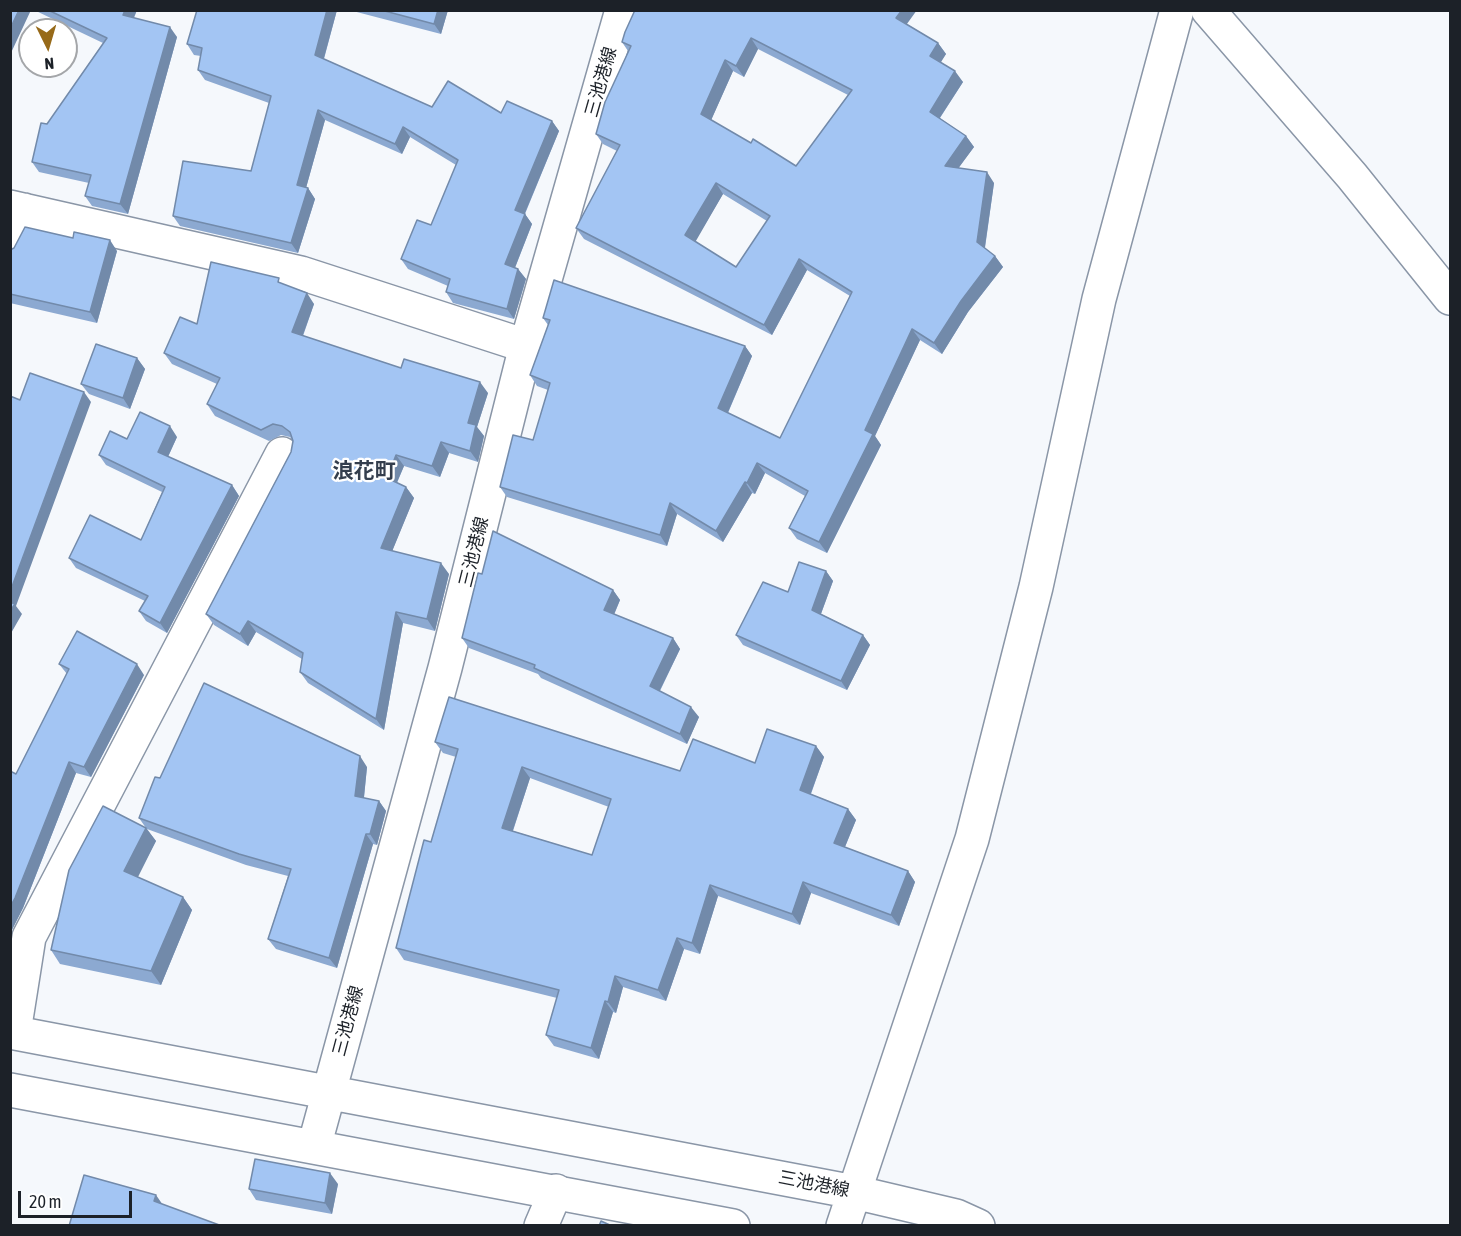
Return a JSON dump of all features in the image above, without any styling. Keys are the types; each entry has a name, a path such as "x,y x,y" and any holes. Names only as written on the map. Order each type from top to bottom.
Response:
{"main road":[{"name":"三池港線","path":"314,1147 445,668 526,346 622,10"},
{"path":"843,1226 972,839 1036,587 1099,299 1177,10"},
{"path":"1208,10 1352,176 1450,298"},
{"path":"10,244 17,208 300,273 526,346"},
{"path":"12,1032 29,937 282,454"},
{"name":"三池港線","path":"12,1032 854,1192 957,1216 978,1226"},
{"path":"10,1090 733,1226"},
{"path":"541,1226 556,1191"}],"building":[{"path":"10,10 19,10 10,29"},
{"path":"48,10 125,10 123,15 170,27 120,204 85,196 91,175 32,162 41,123 47,124 107,38 78,24 78,18 65,18"},
{"path":"197,10 327,10 315,55 432,107 448,81 501,113 507,101 552,121 515,210 525,214 505,264 518,269 507,309 446,292 450,279 401,259 417,220 431,225 458,160 403,127 395,144 318,110 297,185 308,188 291,243 173,216 183,161 251,171 271,96 198,70 202,48 187,44"},
{"path":"381,10 438,10 434,24"},
{"path":"635,10 902,10 896,18 938,43 930,56 955,71 930,112 966,136 945,166 987,172 977,242 995,256 961,301 934,343 912,329 865,430 873,434 819,542 789,528 808,491 757,463 716,531 670,503 660,535 500,487 513,435 533,440 550,383 530,375 550,320 543,318 554,280 745,346 718,408 780,438 852,292 799,259 764,325 576,228 620,145 596,134 605,102 631,46 622,42","holes":["751,38 852,90 796,166 753,139 751,143 701,114 725,60 736,66","716,183 770,216 736,267 685,235"]},
{"path":"25,227 73,238 74,232 110,240 90,312 10,294 10,250 14,248"},
{"path":"211,262 279,278 278,282 307,293 292,332 401,368 404,359 480,382 468,423 476,425 470,451 441,442 432,466 396,455 387,478 406,487 381,548 441,563 427,619 396,612 376,719 300,672 303,653 248,621 240,634 206,614 291,452 293,441 290,432 282,426 273,424 261,430 207,404 220,378 164,353 180,317 197,324"},
{"path":"96,344 137,358 123,398 81,384"},
{"path":"30,373 84,392 10,592 10,396 20,400"},
{"path":"140,412 170,426 158,452 232,485 160,623 139,611 148,596 69,558 90,515 141,540 165,487 99,455 110,431 127,439"},
{"path":"493,531 613,590 604,610 673,638 650,686 691,707 680,734 534,668 535,665 462,638 478,573 482,574"},
{"path":"799,562 826,571 812,610 863,635 841,681 736,635 763,582 788,592"},
{"path":"77,631 137,664 84,767 69,762 10,907 10,771 16,774 69,669 59,664"},
{"path":"204,683 360,756 355,796 379,801 370,834 366,834 329,958 268,939 291,869 239,854 139,818 155,777 160,778"},
{"path":"449,697 680,771 693,739 755,763 767,729 816,746 800,790 848,809 834,843 908,871 891,915 803,882 792,914 710,885 692,943 677,938 658,990 615,976 591,1048 546,1035 559,990 396,948 424,840 431,842 458,749 435,742","holes":["522,767 611,799 592,855 502,828"]},
{"path":"103,806 146,828 124,871 183,897 151,971 51,950 69,870"},
{"path":"255,1159 330,1173 325,1203 249,1189"},
{"path":"84,1175 156,1195 154,1201 222,1226 69,1226"},
{"path":"601,1221 612,1226 599,1226"}],"district":[{"name":"浪花町","path":"364,471"}]}
